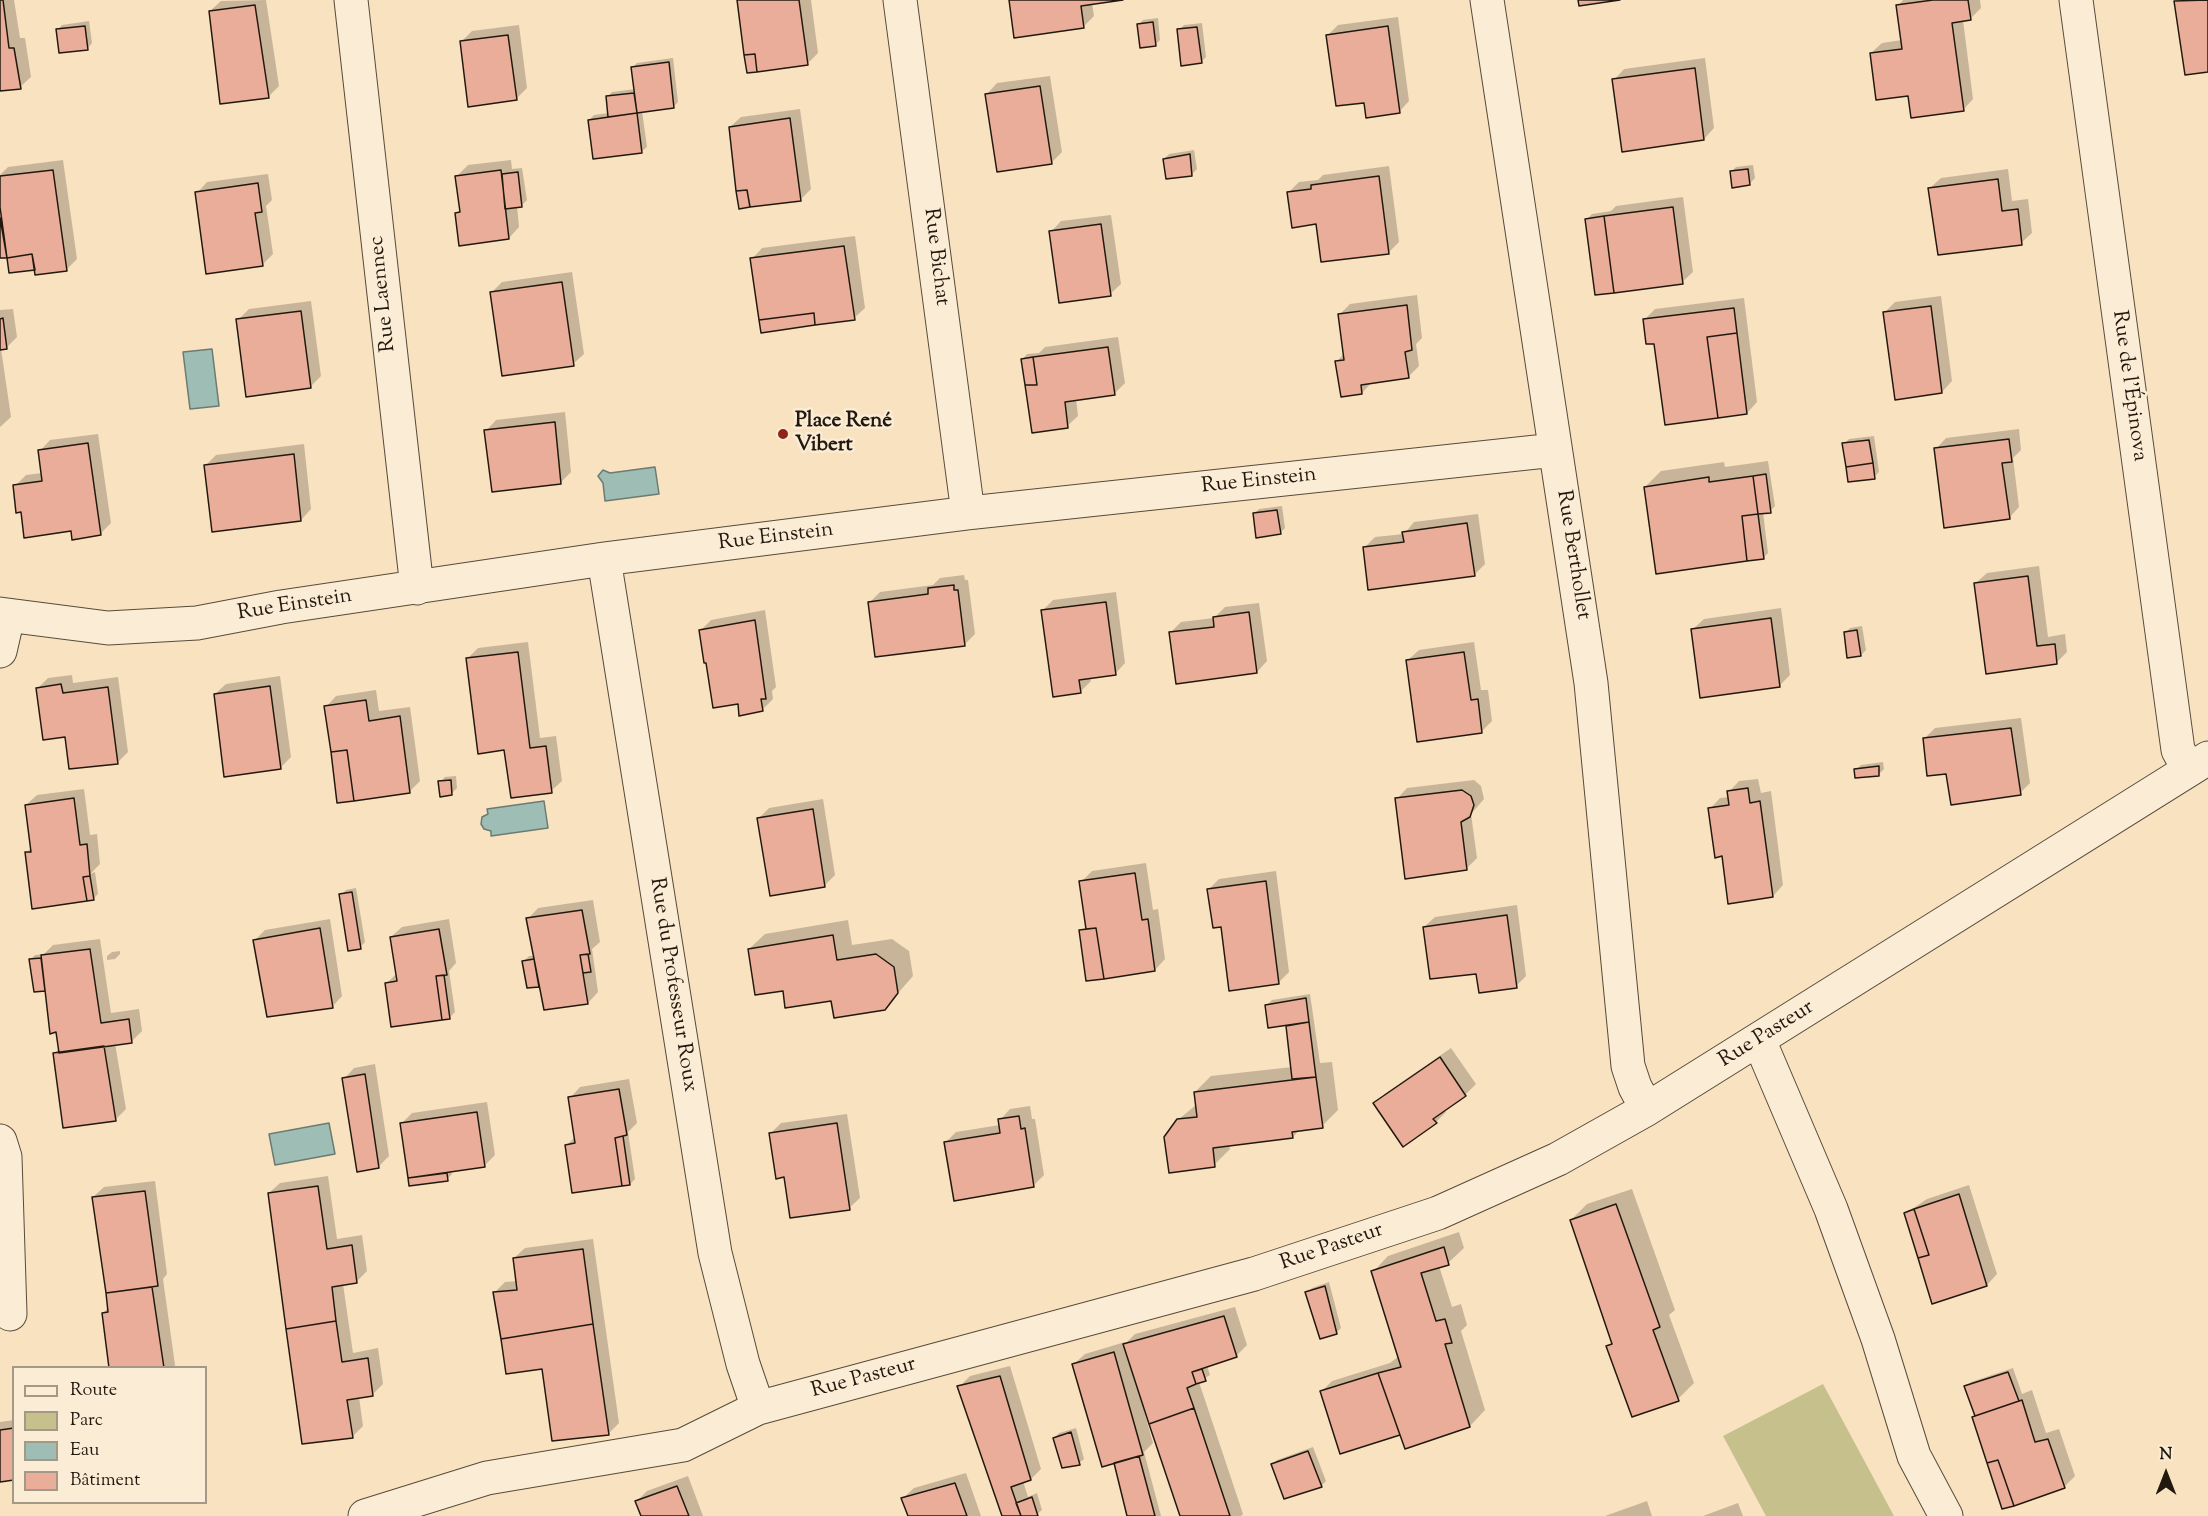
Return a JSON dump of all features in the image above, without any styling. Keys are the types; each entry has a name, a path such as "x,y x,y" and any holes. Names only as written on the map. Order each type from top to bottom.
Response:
{"street":[{"name":"Rue Laennec","path":"351,0 417,588"},
{"name":"Rue Bichat","path":"900,0 968,513"},
{"name":"Rue Berthollet","path":"1487,0 1591,683 1628,1066 1635,1087 1647,1109"},
{"name":"Rue de l'Épinova","path":"2076,0 2178,750 2198,764"},
{"name":"Rue Einstein","path":"4,615 108,628 197,623 282,607 604,559 968,513 1555,450"},
{"name":"Rue du Professeur Roux","path":"604,559 715,1253 743,1365 758,1408"},
{"path":"0,651 4,615"},
{"name":"Rue Pasteur","path":"365,1516 441,1505 487,1478 683,1445 758,1408 1243,1277 1438,1212 1558,1160 1647,1109 2198,764"},
{"path":"1759,1040 1831,1209 1878,1339 1914,1456 1946,1516"},
{"path":"0,1141 5,1157 10,1314"}],"green space":[{"path":"1823,1384 1894,1516 1766,1516 1723,1436"}],"water":[{"path":"212,349 219,406 190,409 183,352"},
{"path":"655,467 659,494 605,501 603,483 598,476 603,470 610,473"},
{"path":"544,801 548,828 491,836 491,831 484,829 481,824 482,817 488,814 487,809"},
{"path":"329,1123 335,1154 275,1165 269,1134"}],"building":[{"path":"0,0 3,0 9,48 14,48 21,89 0,91"},
{"path":"737,0 799,0 808,65 757,72 755,54 744,55"},
{"path":"1009,0 1123,0 1081,6 1084,28 1014,38"},
{"path":"1578,0 1620,0 1579,6"},
{"path":"1933,0 1968,0 1971,20 1952,23 1964,111 1911,118 1908,96 1876,100 1870,53 1902,49 1896,5"},
{"path":"2208,0 2208,72 2185,75 2174,1"},
{"path":"255,5 269,98 220,104 209,11"},
{"path":"1153,22 1156,46 1140,48 1137,24"},
{"path":"85,26 88,50 59,53 56,29"},
{"path":"1388,26 1400,113 1366,118 1364,103 1336,106 1326,35"},
{"path":"1197,27 1202,63 1181,66 1177,29"},
{"path":"508,35 517,100 468,107 460,41"},
{"path":"755,54 757,72 747,73 744,55"},
{"path":"669,62 674,108 637,113 631,67"},
{"path":"1695,68 1704,140 1622,152 1612,79"},
{"path":"1040,86 1052,164 997,172 985,94"},
{"path":"634,93 637,113 608,117 606,96"},
{"path":"637,113 642,153 593,159 588,120"},
{"path":"790,118 801,201 750,207 747,190 736,191 729,127"},
{"path":"1190,154 1192,176 1166,179 1163,159"},
{"path":"1748,169 1750,185 1732,188 1730,171"},
{"path":"53,170 67,271 35,275 32,254 7,258 0,207 0,176"},
{"path":"501,170 509,239 459,246 455,213 460,212 455,176"},
{"path":"518,172 522,207 505,209 502,174"},
{"path":"1379,176 1389,254 1321,262 1316,224 1292,228 1287,192 1311,189 1311,185"},
{"path":"1998,179 2002,211 2018,209 2022,245 1938,255 1928,188"},
{"path":"258,183 262,212 255,213 263,266 206,274 195,192"},
{"path":"747,190 750,207 739,209 736,191"},
{"path":"1673,207 1683,284 1614,293 1604,216"},
{"path":"1604,216 1614,293 1595,295 1585,219"},
{"path":"0,218 7,258 0,258"},
{"path":"1101,224 1111,296 1059,303 1049,231"},
{"path":"844,246 855,320 815,325 814,313 759,320 750,258"},
{"path":"32,254 35,270 9,273 7,258"},
{"path":"562,282 574,366 502,376 490,292"},
{"path":"1407,305 1412,350 1405,352 1409,378 1361,385 1362,394 1341,397 1335,361 1344,360 1338,314"},
{"path":"1931,306 1942,393 1895,400 1883,312"},
{"path":"1734,308 1737,333 1707,337 1718,418 1665,425 1654,344 1646,344 1643,319"},
{"path":"301,311 311,388 246,397 236,319"},
{"path":"814,313 815,325 761,333 759,320"},
{"path":"3,318 7,349 0,350 0,319"},
{"path":"1737,333 1747,414 1718,418 1707,337"},
{"path":"1108,347 1115,395 1065,402 1068,428 1032,433 1025,385 1037,385 1033,357"},
{"path":"1033,357 1037,385 1025,385 1021,359"},
{"path":"555,422 561,484 492,492 484,430"},
{"path":"2009,439 2012,462 2002,463 2010,519 1944,528 1934,448"},
{"path":"1869,440 1873,463 1846,467 1842,443"},
{"path":"88,443 101,535 72,540 71,531 24,538 21,512 16,513 13,485 42,481 38,450"},
{"path":"294,454 301,521 212,532 204,465"},
{"path":"1873,463 1875,479 1848,482 1846,467"},
{"path":"1766,474 1771,513 1758,514 1753,476"},
{"path":"1753,476 1758,514 1742,516 1747,561 1656,574 1644,487 1709,477 1709,482"},
{"path":"1277,510 1281,534 1256,538 1253,513"},
{"path":"1758,514 1764,559 1747,561 1742,516"},
{"path":"1467,523 1475,576 1368,590 1363,547 1404,542 1402,532"},
{"path":"2028,576 2037,646 2055,644 2057,664 1986,674 1974,583"},
{"path":"954,585 954,590 958,590 965,646 875,657 868,602 928,594 928,588"},
{"path":"1106,602 1116,675 1079,680 1081,693 1053,697 1041,610"},
{"path":"1249,612 1257,673 1176,684 1169,632 1214,627 1213,617"},
{"path":"1771,618 1780,687 1700,698 1691,629"},
{"path":"755,620 766,699 761,699 763,711 739,716 738,704 713,708 699,630"},
{"path":"1857,630 1861,656 1847,658 1844,632"},
{"path":"518,652 530,748 546,746 552,793 511,798 504,750 478,754 466,658"},
{"path":"1464,652 1471,700 1478,699 1482,733 1417,742 1406,660"},
{"path":"61,684 63,693 108,687 118,764 69,769 65,737 43,740 36,688"},
{"path":"270,686 281,769 224,777 214,694"},
{"path":"366,700 369,721 400,716 410,793 354,801 347,750 331,752 324,706"},
{"path":"2011,728 2021,795 1951,805 1946,774 1927,776 1923,738"},
{"path":"347,750 354,801 337,803 331,752"},
{"path":"1879,766 1879,776 1855,778 1854,769"},
{"path":"451,780 452,795 440,797 438,781"},
{"path":"1748,788 1750,803 1760,801 1773,897 1728,904 1722,856 1715,858 1708,808 1729,805 1727,791"},
{"path":"1462,790 1471,796 1474,805 1470,817 1461,822 1467,870 1405,879 1395,798"},
{"path":"74,798 80,845 87,844 90,876 83,877 87,901 32,909 25,852 31,852 25,805"},
{"path":"813,809 825,887 770,896 757,818"},
{"path":"1135,873 1142,920 1148,919 1155,971 1104,979 1096,928 1086,929 1079,881"},
{"path":"90,876 94,900 87,901 83,877"},
{"path":"1266,881 1279,984 1229,991 1221,927 1213,928 1207,889"},
{"path":"352,892 361,949 348,951 339,894"},
{"path":"582,910 590,954 580,955 588,1004 544,1010 526,918"},
{"path":"1507,915 1517,988 1479,993 1476,974 1430,979 1423,927"},
{"path":"320,928 333,1008 267,1017 253,940"},
{"path":"1096,928 1104,979 1086,981 1079,930"},
{"path":"439,929 447,975 436,976 442,1020 391,1027 385,983 397,981 390,937"},
{"path":"833,935 837,960 876,954 894,967 898,993 885,1010 834,1018 831,1001 785,1008 783,991 755,995 748,949"},
{"path":"90,949 101,1023 129,1019 132,1043 59,1053 56,1032 50,1034 41,955"},
{"path":"588,954 591,972 583,973 580,955"},
{"path":"41,958 45,991 34,992 29,959"},
{"path":"534,959 539,987 527,988 522,961"},
{"path":"444,975 450,1019 442,1020 436,976"},
{"path":"1306,998 1309,1022 1268,1028 1265,1005"},
{"path":"1309,1022 1316,1077 1292,1079 1286,1026"},
{"path":"104,1046 116,1121 63,1128 53,1053"},
{"path":"1440,1057 1466,1096 1433,1119 1437,1123 1403,1147 1373,1103"},
{"path":"365,1074 379,1168 357,1172 342,1078"},
{"path":"1316,1077 1323,1128 1292,1132 1293,1138 1213,1148 1215,1167 1169,1173 1164,1137 1177,1119 1197,1117 1194,1092"},
{"path":"619,1089 627,1135 615,1138 622,1186 572,1193 565,1145 575,1143 568,1097"},
{"path":"477,1112 485,1167 408,1178 400,1123"},
{"path":"1019,1116 1021,1129 1025,1128 1034,1187 954,1201 944,1142 1000,1133 998,1119"},
{"path":"837,1123 850,1210 790,1218 784,1177 776,1179 769,1133"},
{"path":"623,1136 630,1185 622,1186 615,1138"},
{"path":"447,1173 448,1181 409,1186 408,1178"},
{"path":"318,1186 327,1249 352,1245 357,1283 332,1287 336,1321 286,1329 268,1193"},
{"path":"145,1191 158,1286 106,1293 92,1197"},
{"path":"1959,1194 1987,1286 1932,1304 1918,1258 1929,1255 1914,1209"},
{"path":"1616,1204 1660,1327 1653,1330 1679,1401 1632,1417 1606,1346 1612,1344 1570,1220"},
{"path":"1914,1209 1929,1255 1918,1258 1904,1213"},
{"path":"1444,1247 1449,1265 1421,1273 1436,1321 1445,1319 1452,1343 1445,1344 1470,1427 1405,1449 1378,1373 1401,1367 1371,1271"},
{"path":"583,1249 593,1324 501,1339 493,1292 517,1290 513,1258"},
{"path":"1325,1286 1337,1334 1320,1339 1305,1292"},
{"path":"152,1287 164,1366 109,1366 102,1313 108,1312 106,1293"},
{"path":"1224,1316 1237,1357 1192,1372 1196,1384 1187,1388 1194,1408 1149,1424 1123,1344"},
{"path":"336,1321 342,1362 368,1358 373,1396 347,1400 353,1438 302,1444 286,1329"},
{"path":"593,1324 609,1435 552,1441 542,1369 506,1374 501,1339"},
{"path":"1114,1352 1143,1455 1102,1467 1072,1364"},
{"path":"1202,1369 1206,1381 1196,1384 1192,1372"},
{"path":"2008,1372 2019,1401 1975,1416 1964,1386"},
{"path":"1378,1373 1400,1435 1340,1454 1320,1391"},
{"path":"1000,1376 1031,1480 1011,1487 1021,1516 1002,1516 957,1386"},
{"path":"2022,1400 2035,1442 2048,1439 2065,1488 2014,1506 1998,1460 1987,1463 1972,1417"},
{"path":"1194,1408 1230,1516 1180,1516 1149,1424"},
{"path":"12,1428 12,1480 0,1482 0,1430"},
{"path":"1071,1432 1080,1465 1062,1468 1053,1438"},
{"path":"1308,1451 1322,1487 1284,1499 1271,1464"},
{"path":"1139,1456 1155,1516 1127,1516 1114,1463"},
{"path":"1998,1460 2014,1506 2002,1509 1987,1463"},
{"path":"955,1483 967,1516 908,1516 901,1498"},
{"path":"677,1486 689,1516 641,1516 635,1501"},
{"path":"1032,1497 1038,1516 1021,1516 1016,1503"}],"place":[{"name":"Place René Vibert","path":"783,434"}]}
